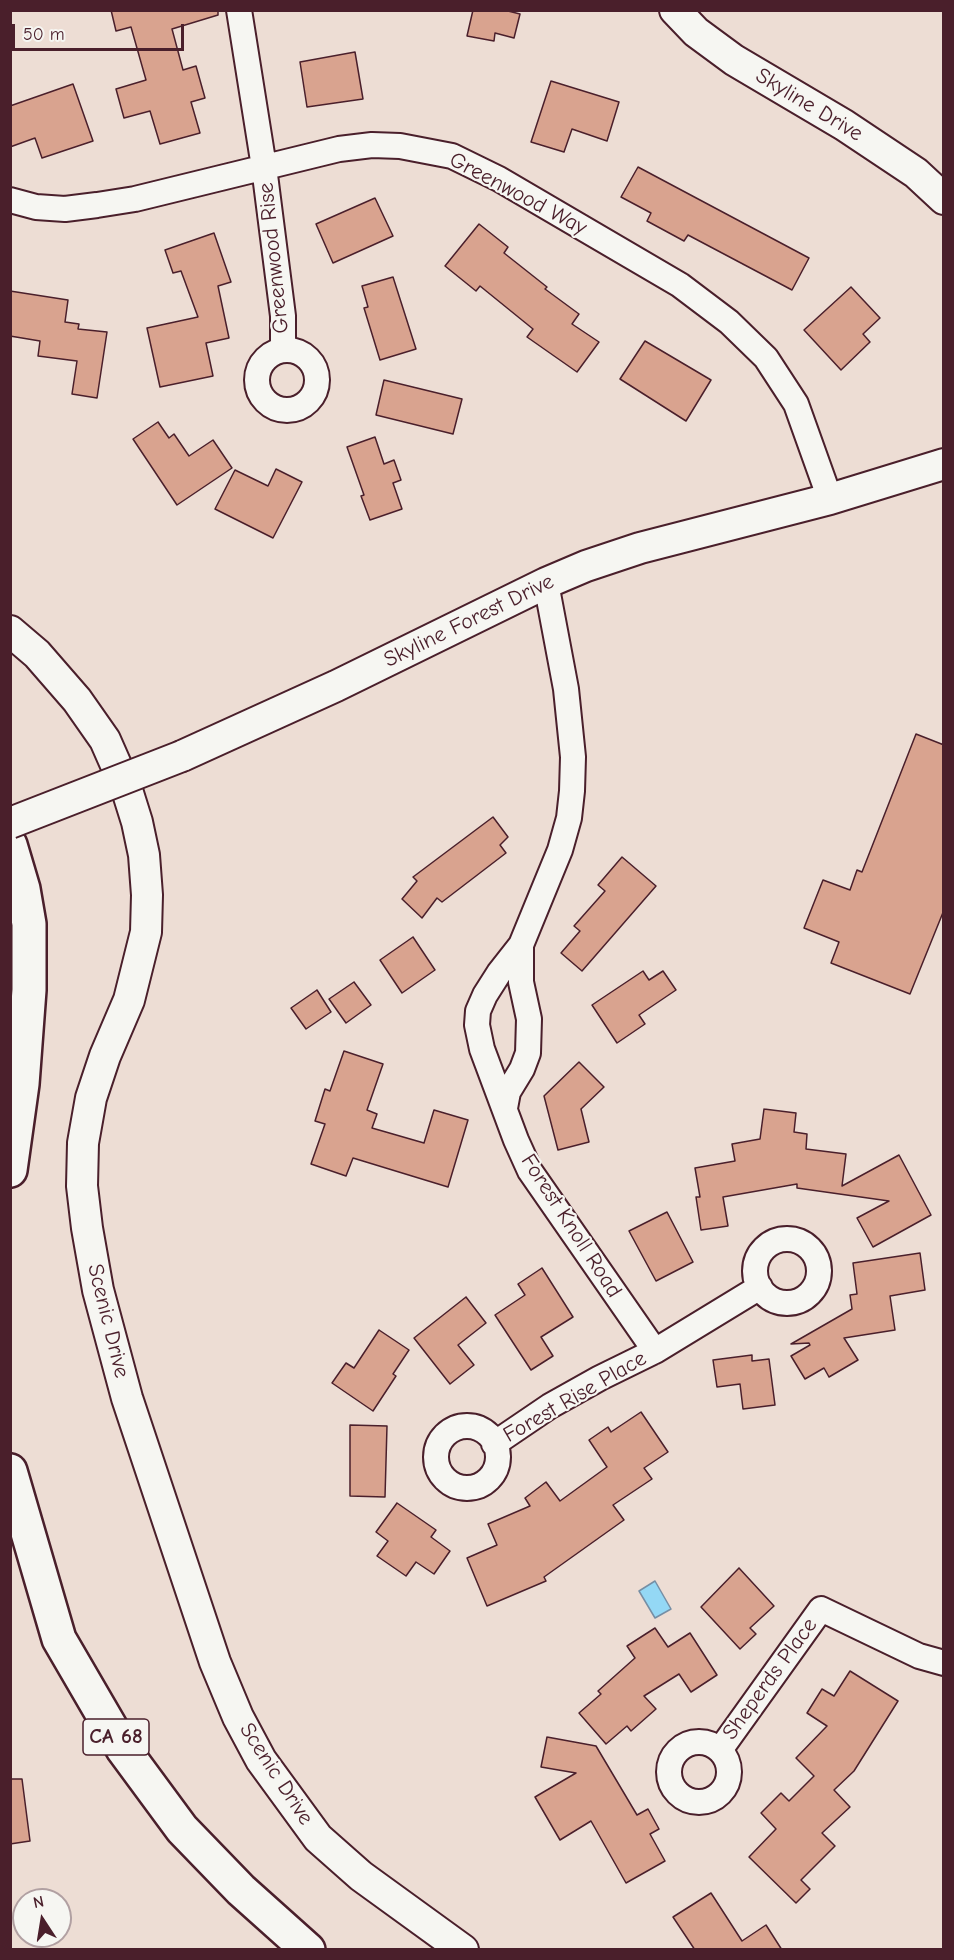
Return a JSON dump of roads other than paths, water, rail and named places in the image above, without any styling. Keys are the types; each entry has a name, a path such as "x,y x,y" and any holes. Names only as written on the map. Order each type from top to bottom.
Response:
{"main road":[{"path":"10,845 23,889 28,924 29,990 22,1084 10,1170"},
{"name":"CA 68","path":"10,1472 59,1639 123,1749 182,1829 241,1890 308,1950"}],"street":[{"name":"Greenwood Rise","path":"239,10 264,167 283,316 283,350"},
{"name":"Skyline Drive","path":"675,10 696,32 734,60 844,125 908,167 944,199"},
{"name":"Greenwood Way","path":"10,200 36,207 65,209 97,205 135,199 339,149 372,145 400,146 452,156 499,179 660,273 729,322 766,358 796,404 830,499"},
{"name":"Skyline Forest Drive","path":"10,823 182,756 325,691 546,583 586,566 640,548 830,499 944,464"},
{"name":"Forest Knoll Road","path":"546,583 566,689 573,757 569,818 560,850 521,945 499,973 478,1011 477,1025 482,1049 530,1171 655,1351"},
{"name":"Scenic Drive","path":"10,631 38,654 77,700 105,740 127,790 144,855 147,894 146,932 129,1000 105,1056 91,1098 83,1143 82,1186 98,1290 127,1398 215,1662 238,1718 261,1760 318,1838 361,1876 463,1950"},
{"path":"505,1108 508,1092 522,1069 528,1053 529,1025 521,981 521,945"},
{"name":"Forest Rise Place","path":"494,1444 550,1406 655,1351 760,1287"},
{"name":"Sheperds Place","path":"720,1750 821,1609 919,1656 944,1663"}],"water":[{"path":"655,1581 671,1609 655,1618 639,1591"}]}
